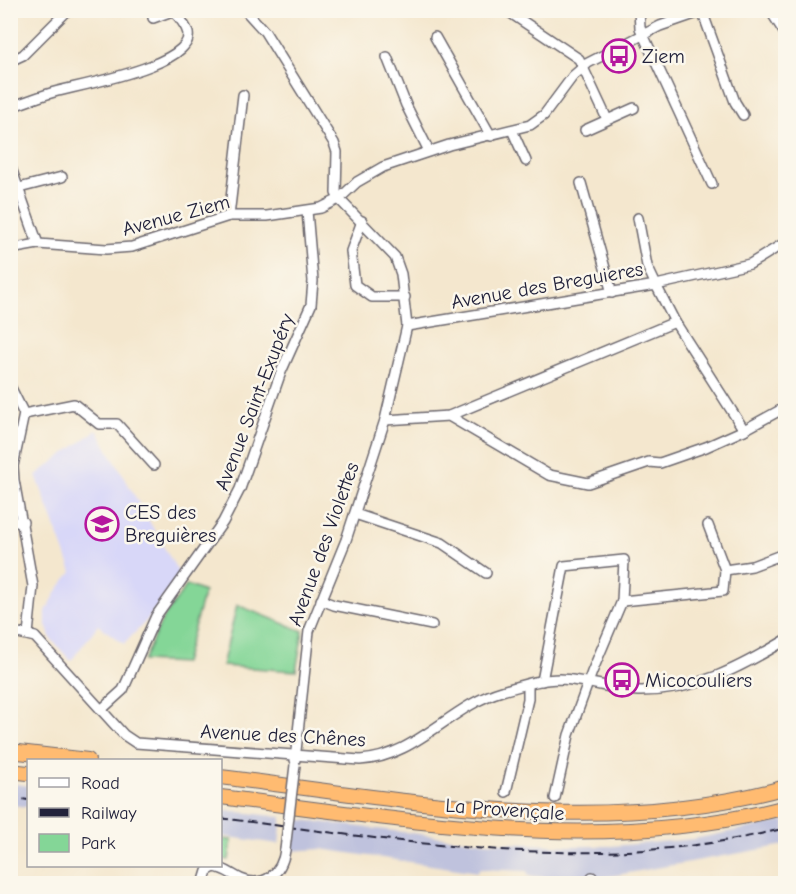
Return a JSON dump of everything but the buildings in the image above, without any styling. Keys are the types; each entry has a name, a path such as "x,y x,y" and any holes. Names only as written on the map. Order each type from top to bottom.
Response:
{"highway":[{"path":"10,751 79,759"},
{"path":"10,771 27,774"},
{"name":"La Provençale","path":"222,777 432,803 543,813 606,813 683,808 786,787"},
{"name":"La Provençale","path":"222,797 456,826 566,833 670,828 718,822 786,807"}],"street":[{"path":"10,61 23,55 68,10"},
{"path":"245,10 265,32 334,143 337,152 336,193 339,199"},
{"path":"506,10 579,59 607,119"},
{"path":"639,10 643,35 712,184"},
{"path":"770,10 786,34"},
{"path":"10,108 54,92 148,68 183,49 189,41 189,33 178,15 172,11 153,18"},
{"path":"704,11 735,102 744,115"},
{"name":"Avenue Ziem","path":"10,249 38,243 105,249 138,247 229,216 307,211 339,199 357,182 382,167 429,151 530,125 544,115 583,66 660,26 704,11"},
{"path":"435,37 491,136"},
{"path":"387,57 406,105 429,151"},
{"path":"229,216 243,95"},
{"path":"585,130 634,108"},
{"path":"512,130 526,161"},
{"path":"10,165 38,243"},
{"path":"19,188 62,177"},
{"path":"581,183 612,293"},
{"name":"Avenue des Violettes","path":"203,884 207,871 214,867 247,881 268,879 279,870 285,850 309,631 355,514 386,420 407,326 405,297 395,257 339,199"},
{"name":"Avenue Saint-Exupéry","path":"101,710 123,690 156,616 235,501 281,372 311,305 313,281 307,211"},
{"path":"638,218 647,266 656,285 740,267 786,242"},
{"path":"362,221 351,251 355,285 372,297 405,297"},
{"name":"Avenue des Breguieres","path":"407,326 656,285 675,322 744,429"},
{"path":"386,420 449,416 675,322"},
{"path":"10,386 24,414 14,466 14,480 33,586 28,634 10,631"},
{"path":"24,414 74,404 99,424 117,424 154,465"},
{"path":"449,416 549,475 588,483 649,462 660,463 688,453 744,429 786,407"},
{"path":"355,514 442,543 486,573"},
{"path":"10,522 23,522"},
{"path":"622,601 723,591 725,570 708,525"},
{"path":"725,570 752,566 786,553"},
{"path":"542,681 564,566 624,560 622,601 569,735 555,798"},
{"path":"321,600 334,605 432,625"},
{"name":"Avenue des Chênes","path":"28,634 35,637 123,735 138,744 295,760 360,760 388,756 411,744 477,700 542,681 561,680 642,691 686,687 728,673 786,640"},
{"path":"506,792 528,699 528,684"}],"shaded area":[{"name":"CES des Breguières","path":"97,430 180,575 149,618 124,644 98,625 71,661 51,639 46,625 46,611 59,588 72,572 36,475"},
{"path":"11,783 27,786 27,807 11,805"},
{"path":"222,810 282,817 279,844 222,836"},
{"path":"294,819 486,842 570,846 612,846 694,839 785,821 785,845 589,880 529,876 527,871 479,869 478,872 321,849 290,851"}],"green space":[{"path":"187,585 204,592 184,663 143,661 162,620"},
{"path":"237,605 303,631 296,671 222,666"},
{"path":"222,839 232,840 229,860 222,859"}],"railway":[{"path":"10,797 27,800"},
{"path":"222,818 432,844 503,850 574,852 644,850 715,842 786,828"}],"place":[{"name":"Ziem","path":"619,56"},
{"name":"CES des Breguières","path":"102,524"},
{"name":"Micocouliers","path":"622,680"}]}
